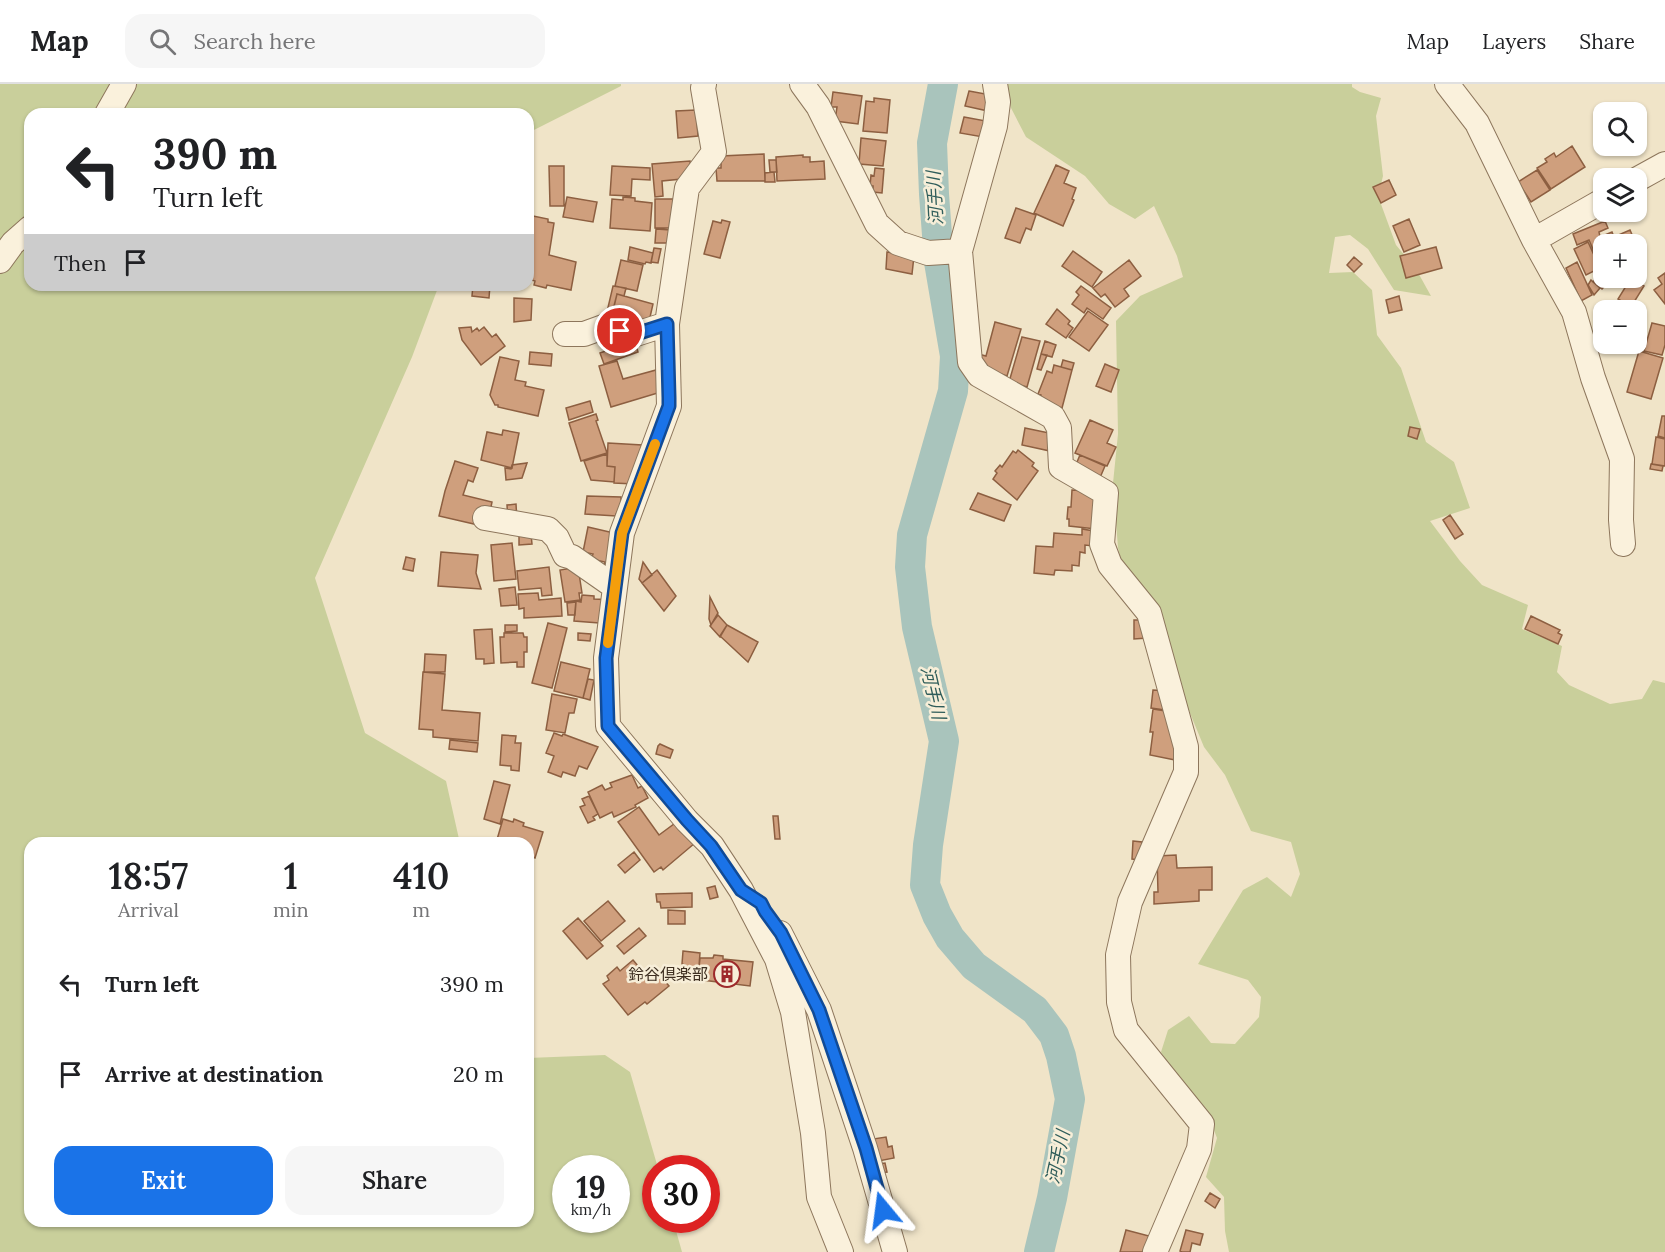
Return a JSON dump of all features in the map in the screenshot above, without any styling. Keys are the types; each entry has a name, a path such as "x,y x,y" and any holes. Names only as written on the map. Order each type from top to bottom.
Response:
{"street":[{"path":"110,108 124,84"},
{"path":"704,84 714,152 687,188 667,324 669,406 622,533 606,658 608,726 711,846 741,890 777,959 793,1012 813,1133 819,1197 841,1252"},
{"path":"802,84 818,106 878,224 898,243 945,252"},
{"path":"995,84 998,102 995,126 945,252 970,363 979,375 1053,417 1059,428 1061,467 1106,493 1102,544 1110,565 1149,612 1186,747 1186,772 1130,903 1118,955 1119,1002 1126,1030 1202,1124 1199,1149 1155,1252"},
{"path":"1447,84 1477,123 1534,240 1574,312 1593,378 1622,459 1623,544"},
{"path":"1647,174 1665,164"},
{"path":"1534,240 1593,206"},
{"path":"0,261 24,234"},
{"path":"565,334 584,334 606,326 633,335 667,324"},
{"path":"485,518 549,529 557,538 565,555 572,557 615,587"},
{"path":"741,890 761,903 781,933 819,1010 866,1148 895,1252"}],"green space":[{"path":"0,84 621,84 534,130 534,108 24,108 24,291 437,291 412,357 315,578 365,733 446,781 459,837 24,837 24,1227 534,1227 534,1058 605,1055 630,1072 654,1155 642,1155 642,1233 677,1233 682,1252 0,1252"},
{"path":"1008,84 1352,84 1352,87 1360,92 1381,98 1376,116 1383,176 1378,196 1396,245 1416,269 1431,296 1394,290 1368,249 1350,235 1335,237 1329,273 1353,272 1372,290 1377,335 1401,368 1426,442 1454,462 1470,508 1430,521 1460,561 1482,585 1528,605 1522,629 1562,646 1557,672 1569,685 1610,704 1642,699 1653,680 1665,683 1665,1252 1229,1252 1225,1231 1224,1197 1206,1177 1217,1138 1205,1107 1176,1078 1161,1052 1168,1030 1189,1016 1211,1043 1235,1044 1259,1017 1261,997 1248,980 1198,964 1243,890 1267,877 1291,897 1300,874 1291,842 1251,831 1225,775 1204,747 1178,684 1154,599 1122,564 1118,548 1113,483 1118,434 1116,321 1140,296 1183,277 1177,256 1154,206 1135,219 1109,204 1085,176 1026,137 1011,108 1006,89"}],"building":[{"path":"969,91 991,95 988,111 965,106"},
{"path":"833,92 862,96 858,124 835,121 837,107 831,107"},
{"path":"874,98 890,100 887,133 863,131 866,101 874,102"},
{"path":"696,110 698,136 678,138 676,111"},
{"path":"964,117 986,121 983,137 960,133"},
{"path":"861,138 886,141 883,166 859,164"},
{"path":"1572,146 1585,167 1551,189 1537,168 1547,162 1545,159 1554,153 1556,157"},
{"path":"764,154 765,181 717,181 716,168 721,168 721,156"},
{"path":"803,155 803,157 810,157 810,162 824,161 825,179 777,181 776,157"},
{"path":"769,160 776,160 777,172 770,172"},
{"path":"690,161 692,178 662,181 663,196 655,197 652,164"},
{"path":"1056,165 1069,171 1064,183 1076,188 1072,199 1074,200 1063,226 1034,213"},
{"path":"549,166 564,166 564,206 550,206"},
{"path":"612,166 650,168 650,180 632,179 631,196 610,195"},
{"path":"875,168 884,169 882,193 873,192 873,186 870,186 871,175 874,176"},
{"path":"1537,170 1550,190 1531,202 1518,182"},
{"path":"774,172 775,182 765,182 765,173"},
{"path":"1389,180 1396,195 1381,203 1373,187"},
{"path":"567,197 597,202 593,222 563,217"},
{"path":"623,197 652,203 650,231 610,228 612,199 623,200"},
{"path":"655,199 687,199 671,228 655,228"},
{"path":"1016,208 1036,215 1031,230 1026,228 1020,243 1005,238"},
{"path":"534,216 548,219 548,222 554,223 549,255 576,262 571,290 534,285"},
{"path":"1409,219 1420,245 1404,252 1393,226"},
{"path":"722,220 730,222 720,258 704,254 713,221 721,223"},
{"path":"1603,222 1605,222 1608,228 1599,232 1599,234 1593,234 1593,249 1589,240 1577,245 1573,234"},
{"path":"656,229 671,230 670,243 655,243"},
{"path":"1588,242 1593,253 1593,272 1586,275 1574,249"},
{"path":"630,247 653,253 651,263 628,260"},
{"path":"1436,247 1442,268 1406,278 1400,256"},
{"path":"654,248 661,249 658,263 651,262"},
{"path":"1073,251 1102,272 1092,287 1062,266"},
{"path":"887,252 914,256 912,274 886,269"},
{"path":"1354,257 1362,264 1354,272 1347,265"},
{"path":"621,260 643,265 637,291 615,286"},
{"path":"1129,260 1141,276 1124,289 1129,296 1115,307 1105,294 1101,297 1093,288"},
{"path":"1577,262 1592,295 1581,301 1566,268"},
{"path":"1665,273 1665,304 1654,290 1662,284 1658,278"},
{"path":"1591,280 1593,288 1600,288 1594,295 1588,285"},
{"path":"613,286 626,288 624,296 617,294 611,318 606,316"},
{"path":"1081,286 1111,308 1103,319 1087,308 1084,313 1072,304 1079,295 1076,292"},
{"path":"1625,288 1643,288 1635,300 1618,299"},
{"path":"472,291 490,291 489,298 472,296"},
{"path":"617,294 653,304 648,326 611,319"},
{"path":"1399,296 1402,310 1389,313 1386,300"},
{"path":"514,298 532,299 531,320 514,322"},
{"path":"1057,309 1070,321 1068,324 1073,328 1066,338 1046,324"},
{"path":"1088,311 1108,325 1089,351 1069,337"},
{"path":"995,322 1021,329 1007,376 992,371 983,363 978,354 986,356"},
{"path":"1652,323 1665,326 1665,345 1662,355 1647,352 1647,340"},
{"path":"471,327 472,332 484,327 492,337 496,334 505,346 481,365 462,340 459,328"},
{"path":"1022,337 1040,341 1027,387 1009,382"},
{"path":"635,341 638,352 604,364 600,353"},
{"path":"1045,341 1056,345 1052,357 1041,354"},
{"path":"530,352 552,354 551,366 529,364"},
{"path":"1647,353 1663,358 1651,399 1627,392 1638,354"},
{"path":"1041,354 1047,355 1041,370 1037,369"},
{"path":"500,357 519,361 515,380 526,382 525,386 544,390 538,416 495,405 490,395"},
{"path":"1063,360 1074,363 1072,370 1061,367"},
{"path":"617,361 623,379 656,370 661,392 611,407 599,366"},
{"path":"1105,364 1119,370 1111,392 1096,386"},
{"path":"1054,365 1072,370 1062,408 1040,401 1041,395 1038,394 1047,371 1052,373"},
{"path":"590,401 593,412 569,420 566,408"},
{"path":"596,414 598,420 596,421 607,453 581,461 569,423"},
{"path":"1662,416 1665,416 1665,438 1658,436"},
{"path":"1090,420 1113,430 1107,443 1116,447 1107,466 1075,453"},
{"path":"1410,427 1420,429 1417,439 1408,436"},
{"path":"1025,428 1054,434 1050,451 1022,445"},
{"path":"503,430 519,433 512,468 481,460 487,432 502,435"},
{"path":"1656,437 1665,439 1665,466 1652,464"},
{"path":"608,443 642,445 634,484 614,483 615,467 607,466"},
{"path":"1018,450 1034,463 1032,466 1038,471 1017,500 993,479 1000,465 1002,467 1013,451 1016,453"},
{"path":"607,454 607,466 615,467 614,482 591,480 584,461"},
{"path":"1080,455 1105,466 1099,480 1074,469"},
{"path":"455,461 478,468 473,482 468,480 463,495 492,502 487,527 439,516"},
{"path":"527,463 522,478 506,480 505,468 511,469 512,465"},
{"path":"1651,464 1663,466 1662,471 1650,469"},
{"path":"1072,490 1097,492 1096,529 1069,526 1068,507 1071,507"},
{"path":"978,493 1011,505 1004,521 970,509"},
{"path":"587,496 621,497 621,514 616,514 616,516 585,514"},
{"path":"516,504 517,520 508,521 507,505"},
{"path":"1450,515 1463,534 1455,539 1443,520"},
{"path":"588,527 627,536 619,569 604,566 605,562 591,559 593,554 583,552"},
{"path":"1082,529 1094,531 1093,546 1085,545 1085,553 1080,552 1079,566 1072,565 1072,571 1055,570 1054,575 1034,573 1036,546 1053,547 1054,533 1082,535"},
{"path":"531,534 532,544 519,545 519,535"},
{"path":"512,543 516,579 494,581 491,545"},
{"path":"441,552 478,555 476,573 481,589 438,586"},
{"path":"406,557 415,559 413,571 403,569"},
{"path":"643,562 652,575 642,583 639,579"},
{"path":"549,567 552,595 542,596 541,588 519,590 517,571"},
{"path":"578,567 582,593 579,593 580,600 565,602 560,570"},
{"path":"657,570 676,596 664,611 642,583"},
{"path":"515,587 517,605 501,606 499,589"},
{"path":"538,593 539,600 561,598 562,616 524,618 524,608 519,609 518,594"},
{"path":"582,595 594,596 594,599 614,600 612,624 574,621 576,601 581,602"},
{"path":"710,597 718,613 711,625 709,619"},
{"path":"576,602 575,615 568,615 567,603"},
{"path":"718,615 727,625 720,637 710,626"},
{"path":"1531,616 1560,630 1558,633 1562,635 1558,644 1525,629"},
{"path":"1134,620 1147,620 1147,638 1134,639"},
{"path":"548,623 567,628 552,688 532,683"},
{"path":"505,625 517,625 517,631 505,632"},
{"path":"727,625 758,642 748,662 720,636"},
{"path":"492,629 494,663 484,664 484,659 476,659 474,630"},
{"path":"504,633 523,633 524,637 527,637 524,667 517,667 517,662 501,663 500,637 504,637"},
{"path":"578,633 591,634 590,641 578,640"},
{"path":"425,654 446,655 445,672 424,672"},
{"path":"561,662 590,669 583,698 554,691"},
{"path":"423,672 445,674 442,710 480,713 478,741 433,737 433,730 419,729"},
{"path":"588,679 594,680 590,700 583,698"},
{"path":"1153,690 1167,691 1165,710 1151,708"},
{"path":"552,694 577,699 574,713 569,713 565,733 546,730"},
{"path":"1153,709 1172,712 1180,761 1150,755"},
{"path":"554,733 598,747 587,769 579,766 575,776 563,772 561,777 548,772 554,756 546,753"},
{"path":"502,735 516,736 515,743 521,743 519,771 511,770 511,766 500,765"},
{"path":"450,740 478,743 477,752 449,749"},
{"path":"660,744 673,750 670,758 656,754"},
{"path":"632,775 638,788 642,786 648,798 635,805 636,807 614,817 612,812 600,818 588,792 602,785 605,790 612,787 610,783"},
{"path":"494,781 510,785 500,824 484,819"},
{"path":"589,796 598,814 593,817 595,820 588,823 580,807 585,805 582,799"},
{"path":"639,807 659,835 678,821 695,843 663,870 661,867 654,872 618,822"},
{"path":"773,816 778,816 780,839 775,839"},
{"path":"503,819 513,822 514,819 524,823 523,826 543,832 535,858 534,837 498,837"},
{"path":"1133,841 1142,842 1141,860 1132,859"},
{"path":"634,852 640,860 625,873 618,865"},
{"path":"1176,855 1177,868 1212,867 1212,890 1199,890 1199,901 1154,904 1154,892 1158,892 1157,856"},
{"path":"715,886 718,897 710,899 707,888"},
{"path":"692,893 692,907 661,908 660,902 657,902 656,894"},
{"path":"608,901 625,921 601,941 584,921"},
{"path":"668,910 685,911 685,924 668,924"},
{"path":"578,918 603,946 587,959 563,931"},
{"path":"639,928 646,936 624,954 617,946"},
{"path":"683,951 700,953 699,966 696,966 695,973 684,972"},
{"name":"鈴谷倶楽部","path":"714,955 723,956 723,959 753,962 750,986 702,980 703,968 699,968 700,958 713,958"},
{"path":"633,960 649,979 657,972 669,986 647,1004 645,1002 628,1015 603,984 609,980 607,976 617,967 620,971"},
{"path":"886,1137 888,1147 892,1146 894,1158 878,1161 878,1163 873,1139"},
{"path":"885,1163 887,1172 880,1173 878,1164"},
{"path":"1210,1193 1220,1199 1215,1208 1205,1201"},
{"path":"1126,1230 1149,1236 1146,1252 1120,1252"},
{"path":"1186,1230 1203,1234 1200,1245 1192,1243 1190,1252 1182,1252 1180,1251"}],"waterway":[{"name":"河手川","path":"943,84 932,143 939,262 955,356 953,391 912,535 910,567 917,627 944,741 928,845 925,885 937,915 950,938 974,966 1035,1010 1054,1035 1061,1056 1070,1099 1052,1198 1039,1252"}],"slow traffic":[{"path":"608,643 622,533 655,444"}],"place":[{"name":"鈴谷倶楽部","path":"727,974"}],"route":[{"path":"620,331 633,335 667,324 669,406 622,533 606,658 608,726 711,846 741,890 761,903 781,933 819,1010 866,1148 883,1210"}]}
